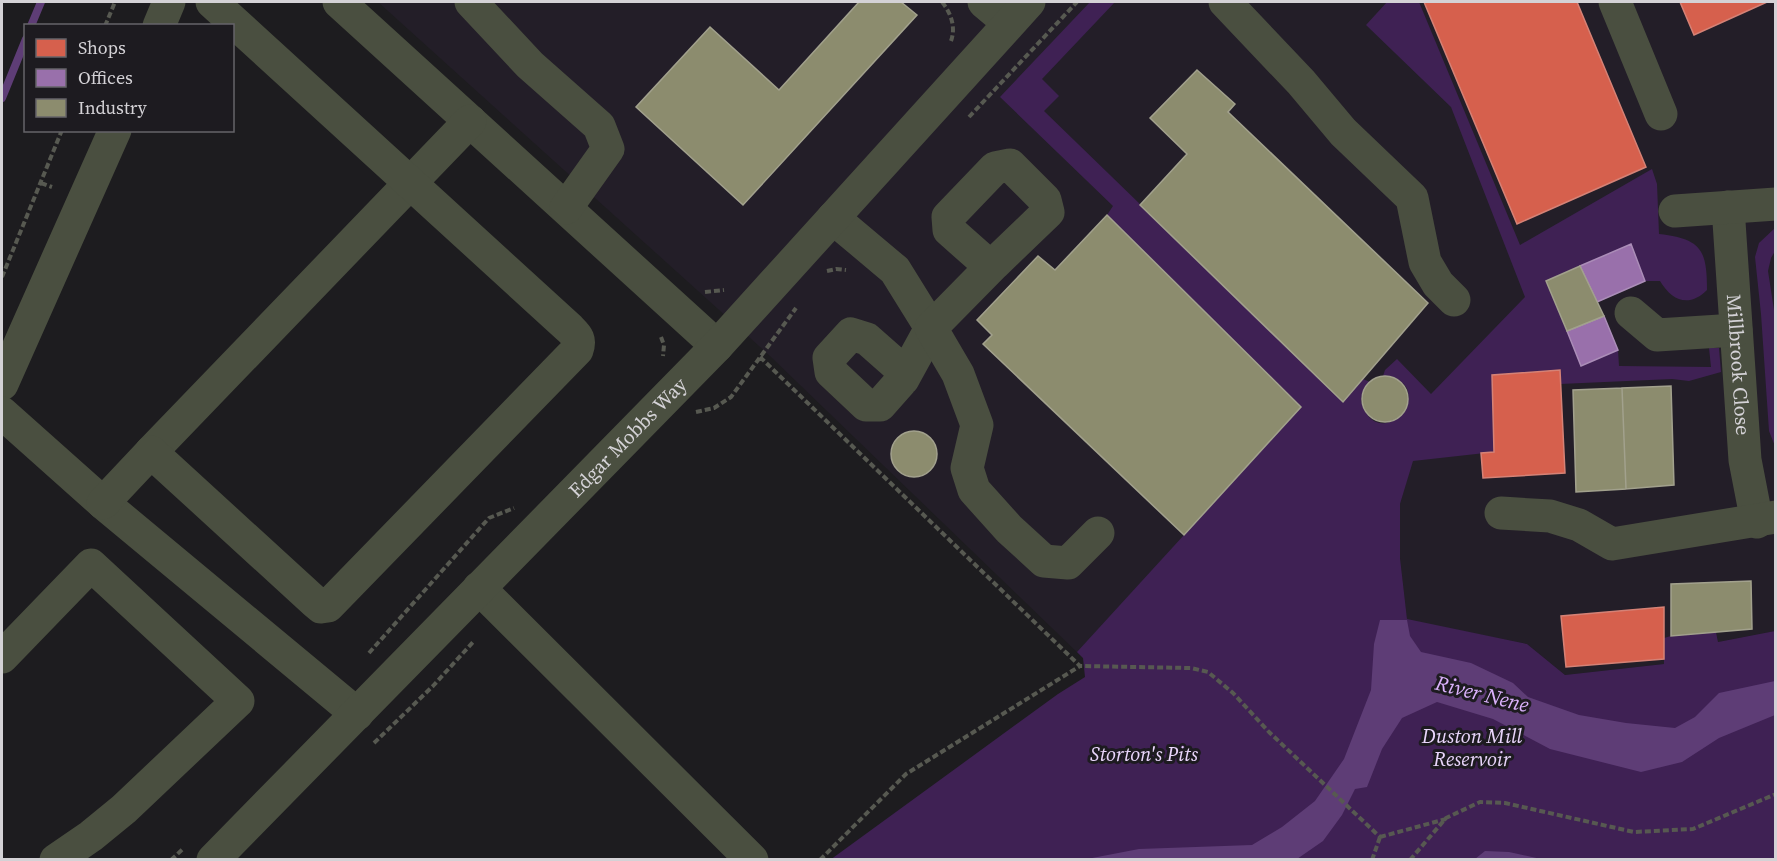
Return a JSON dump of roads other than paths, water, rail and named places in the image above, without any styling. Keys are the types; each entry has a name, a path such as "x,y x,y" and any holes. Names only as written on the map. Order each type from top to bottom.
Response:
{"street":[{"path":"160,24 169,2"},
{"path":"151,452 315,602 321,607 328,606 548,381 577,350 580,343 578,337 411,182 212,2"},
{"path":"339,2 717,346"},
{"path":"471,2 530,65 599,126 608,149 566,208"},
{"path":"984,2 1019,12"},
{"path":"1615,2 1661,114"},
{"path":"1234,4 1343,132 1412,198 1425,261 1438,284 1454,300"},
{"name":"Edgar Mobbs Way","path":"213,860 717,346 1019,12"},
{"path":"103,503 470,121"},
{"path":"2,384 114,132"},
{"path":"1675,211 1776,204"},
{"name":"Millbrook Close","path":"1728,207 1745,460 1767,520"},
{"path":"833,218 895,270 958,374 977,425 967,468 974,490 1009,529 1044,561 1068,563 1098,533"},
{"path":"903,379 931,328 994,264"},
{"path":"1631,313 1657,334 1736,330"},
{"path":"2,413 103,503 357,714"},
{"path":"1501,513 1550,516 1579,525 1612,544 1767,520"},
{"path":"2,657 91,566 238,701 124,809 56,860"},
{"path":"478,588 752,860"}],"water":[{"name":"River Nene","path":"1380,620 1407,620 1410,636 1421,652 1471,663 1513,683 1528,697 1579,715 1675,728 1695,717 1719,693 1775,681 1775,715 1719,738 1682,762 1641,772 1550,749 1493,719 1437,702 1402,718 1382,749 1367,787 1355,789 1342,815 1323,841 1297,859 1087,859 1139,849 1252,845 1282,827 1315,801 1344,759 1371,690 1374,644"},
{"path":"1485,851 1509,852 1541,859 1475,859"}],"waterway":[{"path":"32,24 41,2"},
{"path":"2,98 24,44"}],"park label":[{"name":"Duston Mill Reservoir","path":"1472,748"},
{"name":"Storton's Pits","path":"1144,754"}]}
